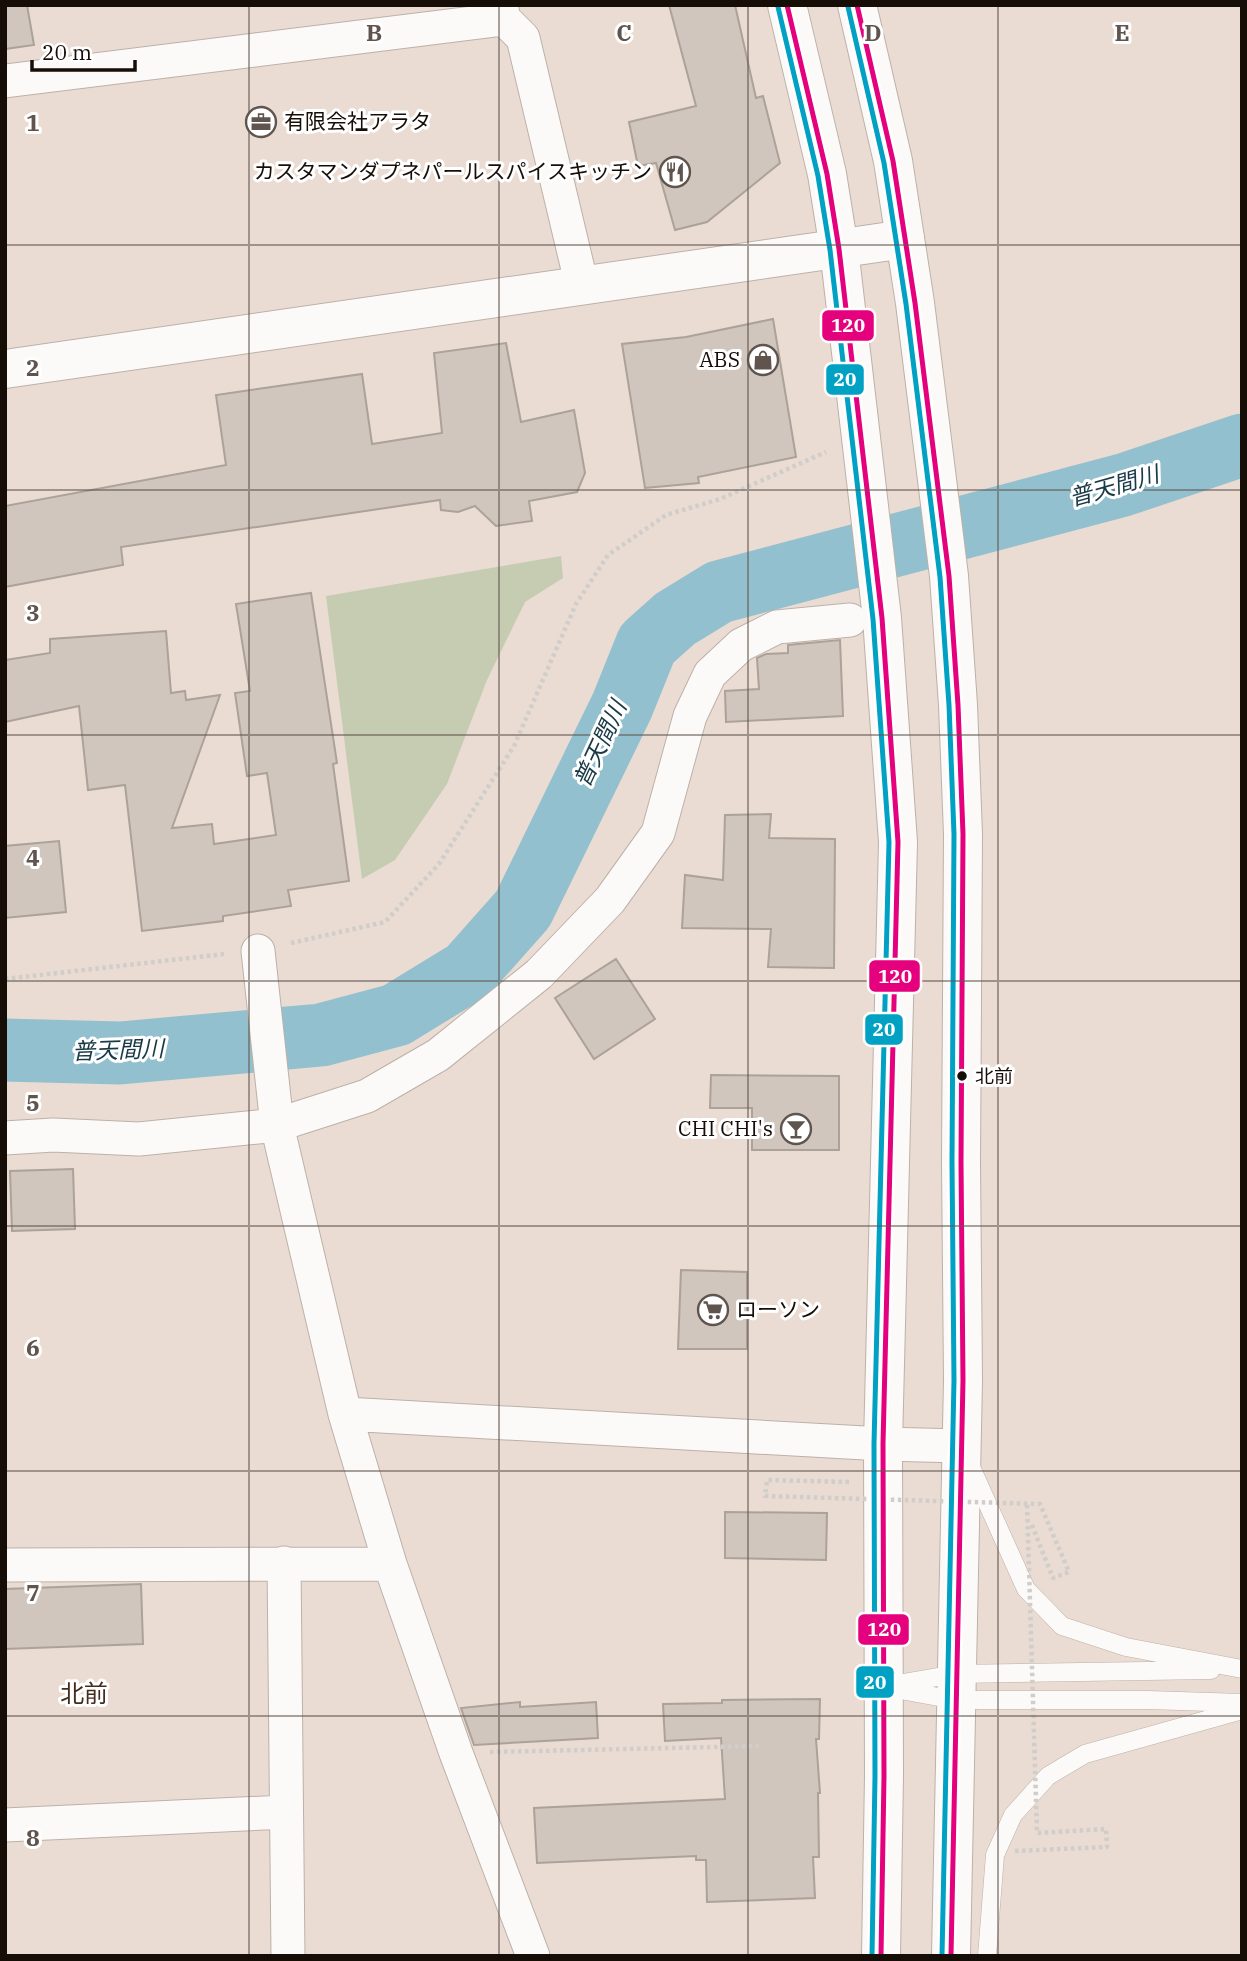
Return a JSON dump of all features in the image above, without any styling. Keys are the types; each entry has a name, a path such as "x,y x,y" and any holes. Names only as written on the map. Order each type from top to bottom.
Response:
{"main road":[{"path":"787,5 827,174 839,249 879,595 898,842 883,1444 881,1956"},
{"path":"857,5 886,127 905,239 949,576 958,705 963,834 961,1446 951,1956"},
{"path":"5,369 905,239"}],"street":[{"path":"5,81 502,12 523,38 582,286"},
{"path":"5,1138 53,1135 139,1139 275,1110 366,1096 438,1055 539,974 610,900 658,833 690,716 710,674 741,645 777,626 850,620"},
{"path":"258,950 275,1110 345,1415 390,1564 456,1753 533,1956"},
{"path":"345,1415 961,1446"},
{"path":"284,1563 288,1956"},
{"path":"5,1564 390,1564"},
{"path":"5,1825 286,1812"}],"lane":[{"path":"961,1446 1026,1589 1062,1626 1126,1647 1242,1669"},
{"path":"884,1687 955,1687 1242,1669"},
{"path":"884,1687 955,1687 1148,1700 1242,1703"},
{"path":"987,1956 995,1855 1013,1815 1048,1776 1085,1754 1242,1710"}],"path":[{"path":"5,979 258,950 385,922 439,864 514,747 576,604 608,555 666,515 720,499 833,449"},
{"path":"849,1482 767,1480 765,1496 1040,1504 1069,1572 1053,1578 1031,1523"},
{"path":"1015,1851 1107,1847 1106,1829 1037,1833 1027,1503"},
{"path":"456,1753 759,1746"}],"green space":[{"path":"561,556 563,578 525,602 487,680 447,784 395,860 362,879 326,596"}],"building":[{"path":"5,5 27,5 34,45 5,49"},
{"path":"669,5 735,5 756,98 763,96 780,163 707,222 675,230 656,163 638,166 629,122 696,106"},
{"path":"773,319 796,457 698,477 699,483 645,488 622,344 686,337"},
{"path":"506,343 521,422 574,410 585,473 577,492 529,501 532,521 496,526 475,506 458,512 441,510 440,500 121,547 123,565 5,587 5,506 226,465 216,395 362,374 372,444 442,433 434,353"},
{"path":"311,593 337,763 333,764 349,881 288,890 291,906 223,916 223,921 142,931 125,785 88,790 79,706 5,722 5,660 50,653 50,639 166,631 171,693 185,691 186,700 220,695 172,828 212,824 214,844 276,835 267,773 247,776 235,693 250,691 236,604"},
{"path":"840,640 843,716 726,722 725,691 759,689 757,658 766,654 788,653 788,645"},
{"path":"771,814 769,838 835,839 834,968 768,967 771,929 682,928 685,875 723,880 725,815"},
{"path":"59,841 66,912 5,918 5,846"},
{"path":"616,959 655,1019 594,1059 555,998"},
{"name":"CHI CHI's","path":"711,1075 839,1076 839,1150 752,1150 752,1108 710,1108"},
{"path":"73,1169 75,1229 12,1231 10,1171"},
{"name":"ローソン","path":"681,1270 747,1272 747,1349 678,1349"},
{"path":"725,1512 827,1513 826,1560 725,1558"},
{"path":"141,1584 143,1644 5,1649 5,1589"},
{"path":"820,1699 819,1739 816,1739 820,1793 819,1857 813,1857 815,1898 707,1902 706,1860 696,1860 696,1856 537,1863 534,1808 725,1799 721,1738 665,1741 663,1704 722,1703 722,1700"},
{"path":"520,1702 520,1707 596,1702 598,1738 474,1745 461,1708"}],"waterway":[{"name":"普天間川","path":"5,1050 120,1053 321,1035 396,1015 468,971 523,909 622,706 647,644 675,619 719,592 1123,485 1242,445"}],"transit line":[{"name":"120","path":"787,5 827,174 839,249 882,618 898,842 883,1444 884,1776 881,1956"},
{"name":"120","path":"857,5 893,161 915,303 949,576 958,705 963,834 963,1380 951,1956"},
{"name":"20","path":"778,7 818,176 830,250 873,619 889,842 874,1444 875,1776 872,1956"},
{"name":"20","path":"848,7 884,163 906,304 940,577 949,705 954,834 954,1380 942,1956"}],"place":[{"name":"有限会社アラタ","path":"261,122"},
{"name":"カスタマンダプネパールスパイスキッチン","path":"675,172"},
{"name":"ABS","path":"763,360"},
{"name":"北前","path":"962,1076"},
{"name":"CHI CHI's","path":"796,1129"},
{"name":"ローソン","path":"713,1310"}],"district":[{"name":"北前","path":"84,1694"}]}
